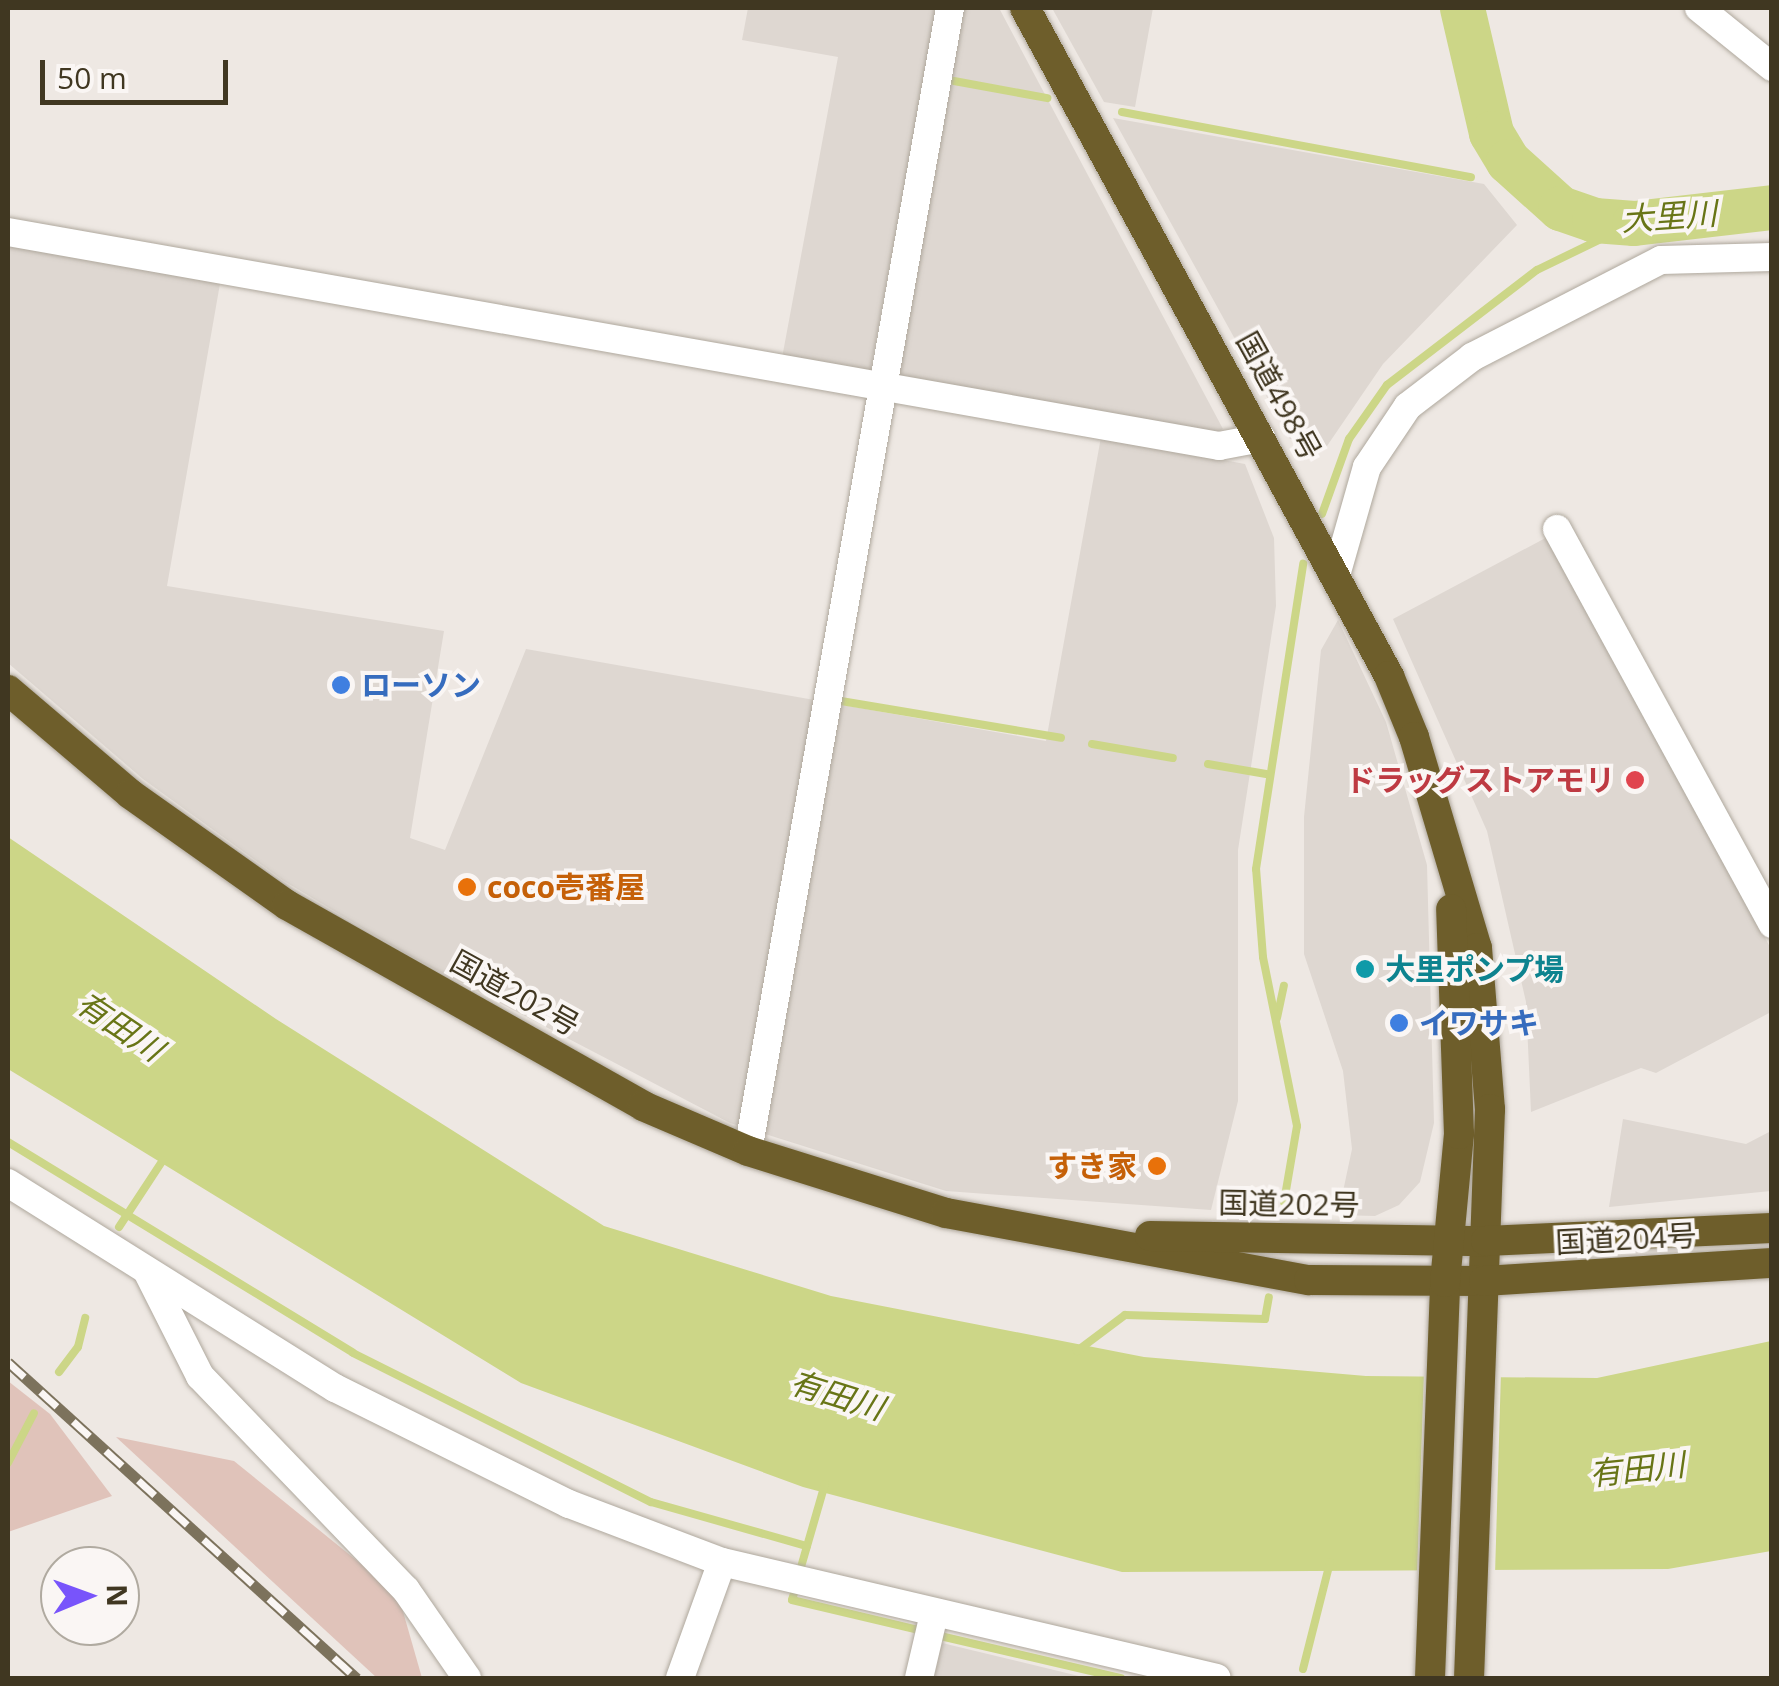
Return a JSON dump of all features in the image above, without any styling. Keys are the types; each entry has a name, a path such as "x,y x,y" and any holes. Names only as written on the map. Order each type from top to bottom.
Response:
{"highway":[{"name":"国道498号","path":"1026,8 1337,572 1414,737 1486,1004 1486,1241"},
{"name":"国道202号","path":"8,690 130,794 287,905 643,1106 748,1150 946,1213 1309,1280 1484,1281"},
{"name":"国道498号","path":"1442,831 1458,1033 1460,1134 1449,1239"},
{"name":"国道204号","path":"1486,1241 1772,1228"},
{"name":"国道202号","path":"1052,1231 1256,1241 1486,1241"},
{"path":"1430,1678 1449,1239"},
{"path":"1469,1678 1478,1326 1486,1241"},
{"name":"国道204号","path":"1484,1281 1772,1263"}],"street":[{"path":"748,1150 950,8"},
{"path":"1700,8 1772,67"},
{"path":"8,232 1219,446 1261,438"},
{"path":"1337,572 1367,467 1408,406 1472,357 1661,260 1772,257"},
{"path":"1557,530 1772,924"},
{"path":"8,1183 335,1388 568,1504 722,1562 931,1628 1217,1678"},
{"path":"147,1271 200,1376 406,1590 467,1678"},
{"path":"680,1678 722,1562"},
{"path":"919,1678 931,1628"}],"shaded area":[{"path":"748,8 937,8 870,373 782,358 838,57 742,40"},
{"path":"958,8 999,8 1223,429 1212,435 889,377"},
{"path":"1052,8 1153,8 1135,107 1104,102"},
{"path":"1113,118 1484,184 1517,225 1383,364 1327,446 1290,439"},
{"path":"8,241 221,278 167,586 444,631 410,838 445,850 526,649 1046,741 1101,437 1245,464 1274,538 1276,606 1238,850 1238,1101 1211,1210 946,1191 730,1123 408,955 284,881 143,779 8,663"},
{"path":"1553,534 1771,949 1771,1012 1656,1073 1641,1068 1531,1112 1526,1002 1487,831 1393,619"},
{"path":"1338,620 1386,722 1427,865 1434,1123 1420,1182 1399,1205 1375,1216 1338,1215 1352,1149 1343,1071 1304,954 1304,817 1321,650"},
{"path":"1623,1119 1746,1144 1771,1131 1771,1191 1609,1207"},
{"path":"8,1381 50,1414 112,1496 8,1532"},
{"path":"116,1437 234,1461 398,1594 422,1678 377,1678"},
{"path":"942,1643 1087,1678 934,1678"}],"water":[{"name":"有田川","path":"8,837 276,1019 604,1226 831,1296 1144,1357 1366,1376 1597,1378 1771,1341 1771,1551 1668,1569 1122,1572 803,1487 521,1383 8,1069"}],"pier":[{"path":"1424,1372 1501,1372 1495,1575 1417,1575"}],"waterway":[{"name":"大里川","path":"1462,8 1491,133 1508,161 1560,208 1594,220 1634,223 1772,207"},
{"path":"954,81 1047,98"},
{"path":"1122,112 1471,177"},
{"path":"1322,514 1349,439 1387,385 1537,270 1634,223"},
{"path":"1284,1202 1297,1126 1263,957 1256,869 1303,564"},
{"path":"841,701 1061,738"},
{"path":"1092,744 1173,758"},
{"path":"1208,764 1266,774"},
{"path":"1277,1018 1284,986"},
{"path":"8,1142 353,1353 651,1502 807,1546"},
{"path":"119,1227 163,1160"},
{"path":"1077,1351 1125,1315 1265,1319 1269,1297"},
{"path":"59,1372 78,1347 85,1318"},
{"path":"8,1463 34,1413"},
{"path":"801,1567 825,1484"},
{"path":"1303,1669 1330,1562"},
{"path":"795,1590 792,1600 923,1631"},
{"path":"936,1635 1121,1678"}],"railway":[{"path":"8,1362 357,1678"}],"place":[{"name":"ローソン","path":"341,685"},
{"name":"ドラッグストアモリ","path":"1635,780"},
{"name":"coco壱番屋","path":"467,887"},
{"name":"大里ポンプ場","path":"1365,969"},
{"name":"イワサキ","path":"1399,1023"},
{"name":"すき家","path":"1157,1166"}]}
